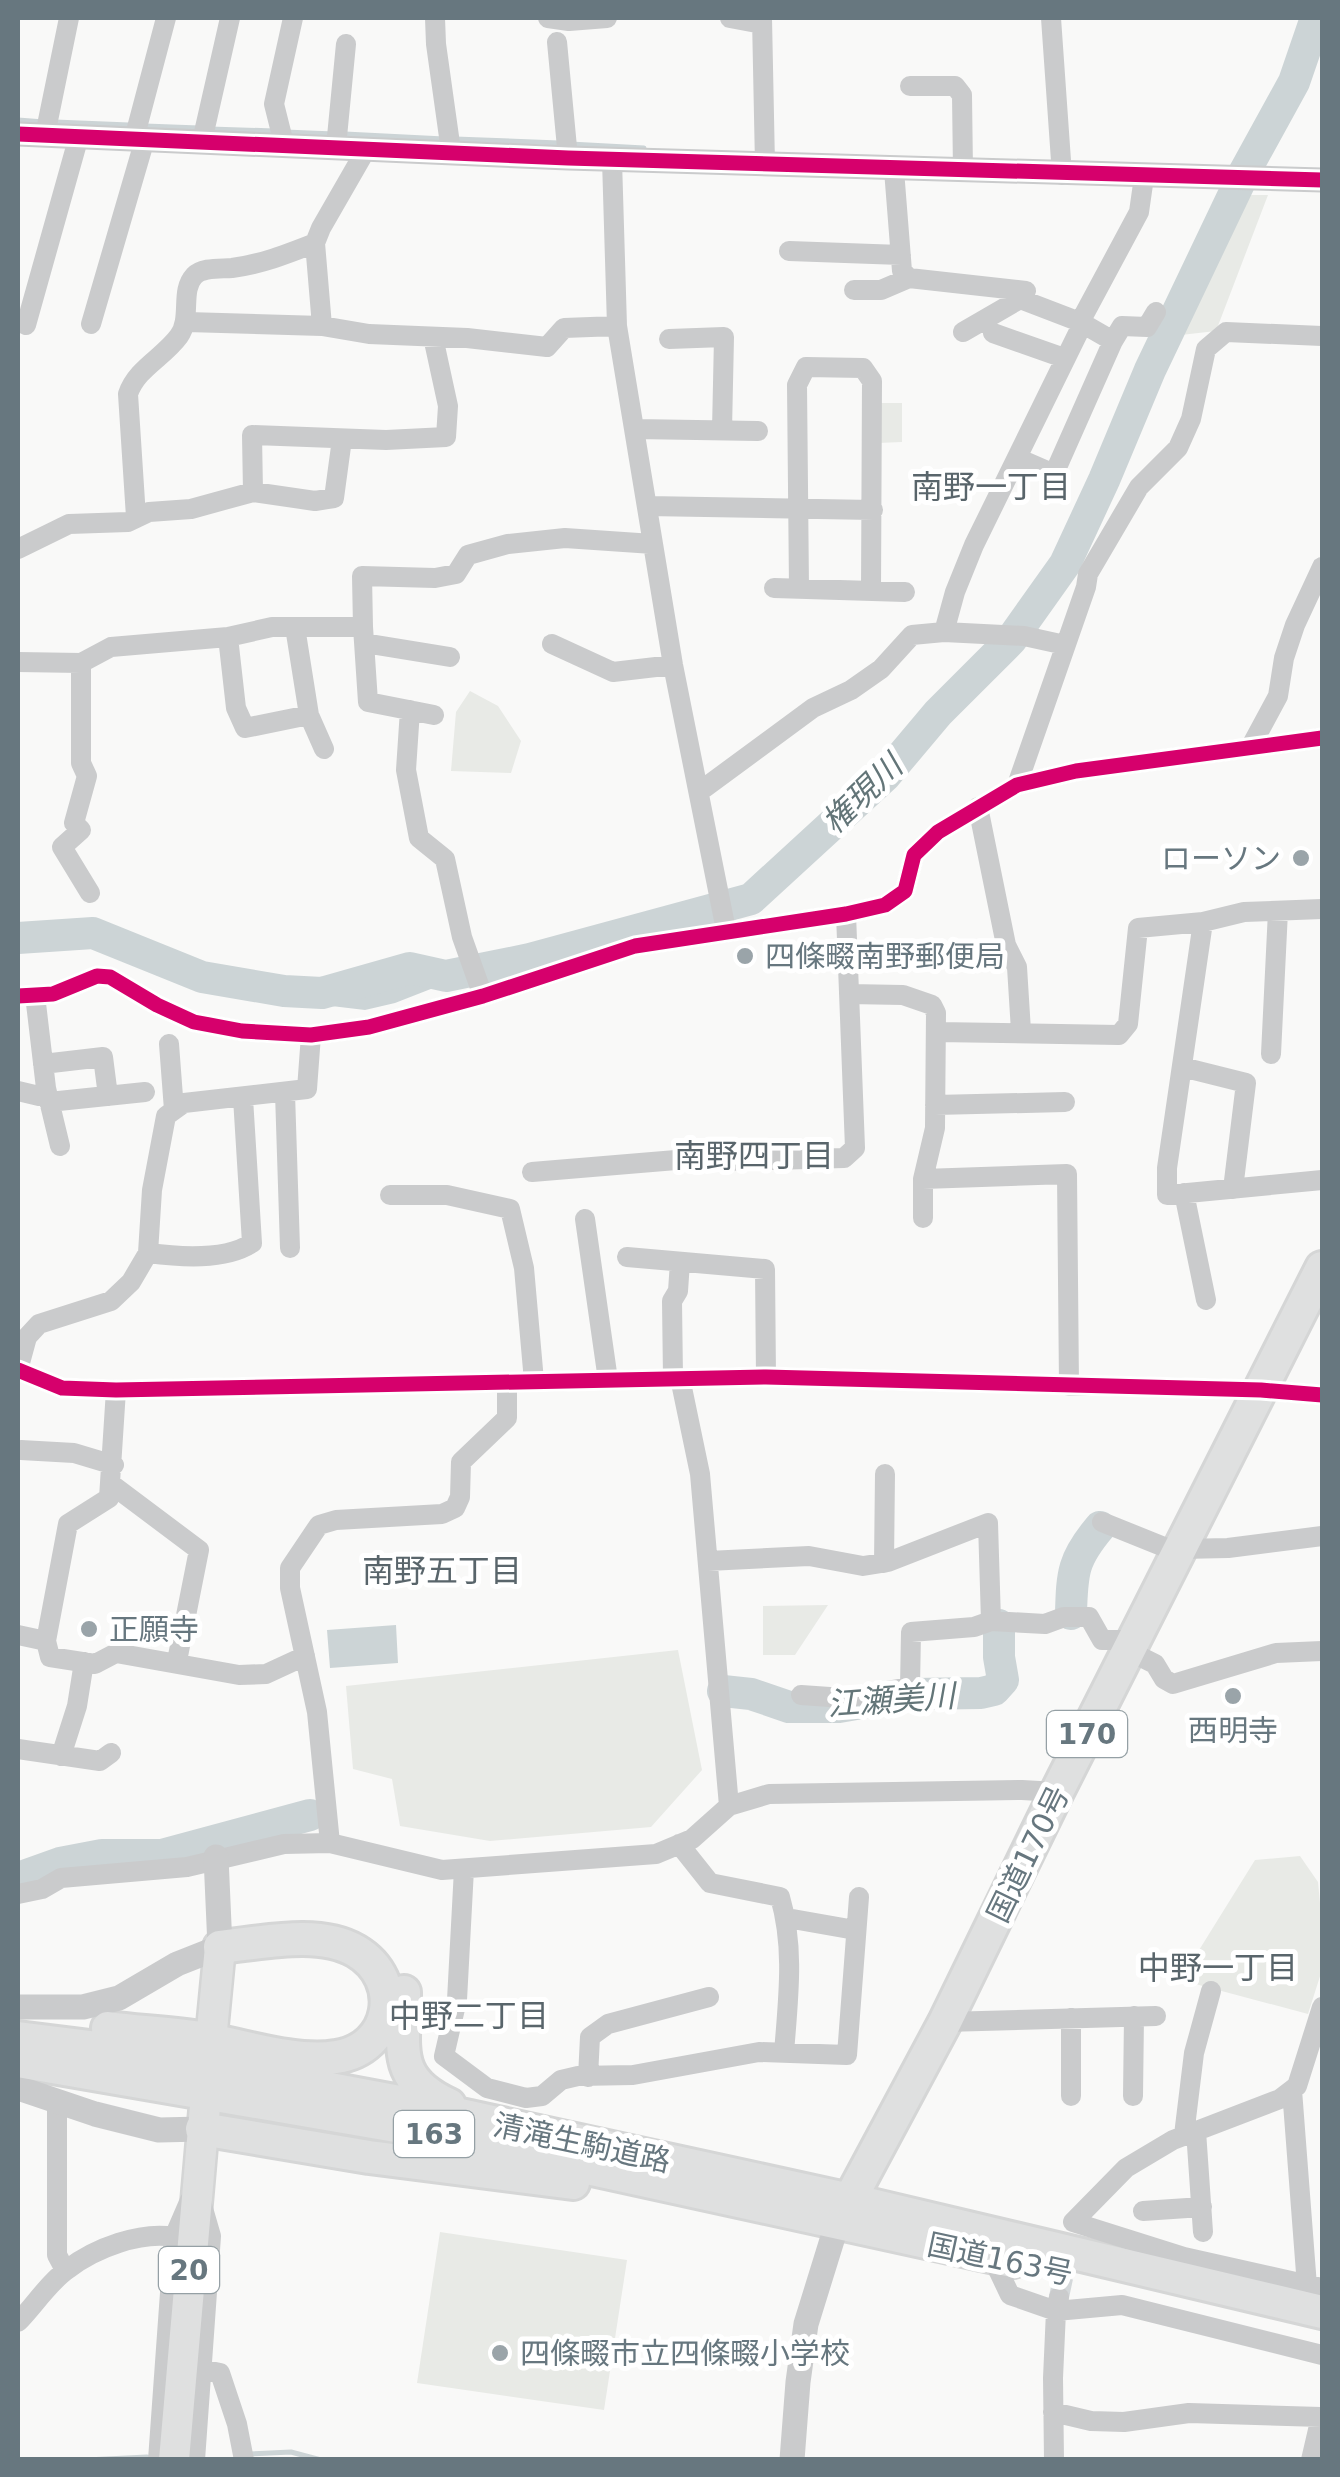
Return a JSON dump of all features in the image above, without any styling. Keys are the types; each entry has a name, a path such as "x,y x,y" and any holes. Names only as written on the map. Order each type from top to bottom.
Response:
{"highway":[{"name":"国道170号","path":"844,2212 944,2022 1322,1268"},
{"path":"220,1948 274,1928 316,1924 370,1934 398,1964 404,1984 402,2060 414,2081 430,2097 486,2122"},
{"name":"163","path":"18,2024 59,2024 200,2076 338,2057 372,2040 385,2022 389,2001 385,1981 375,1966 355,1950 321,1940 220,1948"},
{"name":"清滝生駒道路","path":"18,2038 137,2053 200,2076 396,2126 678,2188"},
{"name":"清滝生駒道路","path":"18,2061 200,2076 410,2104 844,2212"},
{"path":"200,2076 368,2157 542,2180 678,2188"},
{"name":"国道163号","path":"678,2188 1181,2268 1317,2296"},
{"name":"国道163号","path":"844,2212 992,2256 1322,2328"}],"main road":[{"name":"20","path":"175,2446 196,2184 200,2076 220,1948"}],"street":[{"path":"45,135 70,18"},
{"path":"92,324 166,18"},
{"path":"202,141 230,18"},
{"path":"284,144 274,104 293,18"},
{"path":"435,18 451,151"},
{"path":"548,18 608,18"},
{"path":"730,18 762,21 766,164"},
{"path":"1050,18 1062,169"},
{"path":"557,42 568,158"},
{"path":"336,146 346,44"},
{"path":"910,86 955,86 962,95 964,171"},
{"path":"18,134 894,170 1062,169 1144,177 1322,180"},
{"path":"26,325 79,136"},
{"path":"322,326 315,243 367,148"},
{"path":"612,160 617,326 673,666 723,915"},
{"path":"894,170 902,271 909,278"},
{"path":"944,632 954,592 974,545 1139,212 1144,177"},
{"path":"136,517 128,394 133,379 180,336 193,276 202,271 259,265 315,243"},
{"path":"789,251 901,255"},
{"path":"854,290 881,290 909,278 1026,290"},
{"path":"963,332 1020,298 1113,340"},
{"path":"1017,458 1054,474 1113,340 1122,326 1146,328 1156,312"},
{"path":"186,322 322,326 369,334 547,347 564,328 617,326"},
{"path":"1016,785 1088,574 1140,487 1178,448 1191,418 1206,349 1226,332 1322,336"},
{"path":"994,333 1064,358"},
{"path":"253,492 252,435 446,438 448,406 433,337"},
{"path":"668,339 724,338 722,430"},
{"path":"799,588 797,385 806,367 863,368 872,380 871,591"},
{"path":"635,429 758,431"},
{"path":"18,549 69,524 128,522 148,512 191,509 253,492 315,501 334,498 342,439"},
{"path":"647,506 873,510"},
{"path":"434,715 368,702 362,576 456,574 468,555 508,544 566,538 654,544"},
{"path":"1250,748 1278,696 1284,658 1295,625 1322,567"},
{"path":"774,588 905,592"},
{"path":"18,662 81,663 111,648 228,636 272,627 363,635 450,657"},
{"path":"295,627 308,715 324,749"},
{"path":"700,792 813,708 851,690 881,669 912,634 1016,635 1065,645"},
{"path":"228,636 236,708 245,728 308,715"},
{"path":"552,644 613,672 673,666"},
{"path":"81,663 81,763 87,776 74,822 80,830 62,847 90,893"},
{"path":"410,710 406,770 419,838 445,859 462,937 477,980"},
{"path":"60,1146 44,1099 43,1064 26,996 53,994 98,976 110,977 194,1022 242,1031 311,1034 369,1027 477,980 635,946 723,915 846,914 886,905 904,890 914,855 938,832 1016,785 1076,771 1322,738"},
{"path":"978,807 1006,944 1018,967 1021,1032"},
{"path":"936,1032 1120,1035 1128,1024 1138,928 1204,922 1244,912 1322,909"},
{"path":"1271,1054 1278,911"},
{"path":"532,1172 712,1158 844,1158 854,1148 846,914"},
{"path":"1204,922 1167,1168 1167,1195 1322,1180"},
{"path":"849,994 903,995 932,1006 936,1013 935,1128 923,1178 923,1218"},
{"path":"311,1034 307,1089 184,1103 166,1116 152,1190 148,1253 131,1282 112,1301 40,1324 27,1338 18,1370 62,1388 116,1390 766,1377 1322,1394"},
{"path":"169,1044 174,1110"},
{"path":"43,1064 103,1057 108,1096"},
{"path":"1182,1067 1246,1083 1232,1189"},
{"path":"18,1091 44,1099 145,1092"},
{"path":"285,1092 290,1248"},
{"path":"148,1253 179,1257 241,1251 252,1243 242,1098"},
{"path":"935,1104 1065,1102"},
{"path":"923,1178 1067,1174 1068,1386"},
{"path":"1184,1194 1206,1300"},
{"path":"390,1195 447,1195 510,1209 524,1268 534,1381"},
{"path":"584,1219 608,1380"},
{"path":"628,1257 766,1269 766,1377"},
{"path":"680,1262 678,1291 672,1301 676,1378 700,1474 730,1806"},
{"path":"330,1843 317,1712 290,1588 290,1568 320,1525 336,1520 442,1514 455,1508 460,1497 461,1462 507,1418 507,1383"},
{"path":"116,1390 110,1498 68,1524 46,1641 50,1657 95,1664 116,1653 239,1674 266,1674 306,1656"},
{"path":"21,1450 74,1453 112,1475 199,1550 177,1662"},
{"path":"884,1563 885,1474"},
{"path":"1102,1522 1180,1551 1322,1536"},
{"path":"708,1561 809,1556 862,1566 884,1563 988,1523 990,1621"},
{"path":"800,1695 844,1698 910,1687 911,1632 974,1627 990,1621 1045,1624 1064,1617 1089,1617 1102,1640 1132,1646 1173,1684 1276,1653 1322,1650"},
{"path":"18,1635 46,1641"},
{"path":"61,1756 84,1662"},
{"path":"18,1750 100,1761 111,1754"},
{"path":"18,1894 42,1890 61,1878 187,1867 216,1857 284,1844 330,1843 442,1870 656,1854 692,1839 730,1806 769,1794 1057,1792"},
{"path":"680,1844 710,1883 780,1897 790,1966 784,2052"},
{"path":"18,2007 83,2008 120,1998 177,1964 220,1948 216,1857"},
{"path":"464,1869 457,2000 444,2056 487,2088 526,2098 542,2096 561,2080 633,2075 758,2052 847,2055 859,1897"},
{"path":"786,1918 855,1930"},
{"path":"1204,2232 1190,2133 1194,2053 1211,1991"},
{"path":"588,2077 590,2036 608,2024 709,1997"},
{"path":"1181,2268 1072,2229 1126,2168 1190,2133 1280,2099 1297,2086 1322,2007"},
{"path":"1133,2096 1134,2016"},
{"path":"944,2022 1156,2016"},
{"path":"1070,2018 1071,2096"},
{"path":"18,2088 159,2130 200,2076"},
{"path":"1292,2090 1317,2296"},
{"path":"58,2103 57,2255 65,2270"},
{"path":"396,2176 519,2192 542,2180"},
{"path":"158,2460 174,2238 196,2184"},
{"path":"195,2460 211,2236 196,2184"},
{"path":"1143,2211 1202,2207"},
{"path":"792,2460 806,2324 844,2212"},
{"path":"18,2322 65,2270 94,2252 156,2234 174,2238"},
{"path":"992,2256 1010,2295 1058,2304 1122,2305 1322,2355"},
{"path":"1054,2460 1052,2412 1058,2304"},
{"path":"202,2368 220,2373 244,2460"},
{"path":"1052,2412 1090,2421 1124,2422 1189,2413 1321,2418 1311,2460"}],"shaded area":[{"path":"1245,195 1268,195 1216,331 1172,336"},
{"path":"878,403 902,403 902,442 878,443"},
{"path":"470,691 498,706 521,741 511,773 451,771 456,712"},
{"path":"419,964 438,970 441,985 365,1010 323,1005 318,988"},
{"path":"828,1605 795,1655 763,1655 763,1606"},
{"path":"396,1625 398,1663 330,1668 327,1630"},
{"path":"678,1650 702,1770 651,1827 490,1841 400,1826 392,1779 353,1769 346,1686"},
{"path":"1300,1856 1318,1882 1322,1924 1322,1970 1308,2014 1188,1982 1191,1963 1255,1860"},
{"path":"440,2232 627,2260 604,2410 417,2383"}],"waterway":[{"name":"権現川","path":"18,938 93,933 202,977 284,991 322,993 410,968 446,976 530,959 751,899 885,776 938,713 1011,640 1065,564 1150,370 1244,173 1294,82 1316,18"},
{"path":"18,120 44,122"},
{"path":"55,122 129,125"},
{"path":"145,126 199,128"},
{"path":"210,129 274,131"},
{"path":"285,132 334,134"},
{"path":"345,134 444,139"},
{"path":"455,139 559,143"},
{"path":"570,144 644,148"},
{"name":"江瀬美川","path":"1071,1614 1076,1567 1100,1527"},
{"name":"江瀬美川","path":"723,1691 751,1694 789,1707 839,1707 913,1694 994,1690 1003,1680 999,1625"},
{"name":"江瀬美川","path":"18,1878 60,1863 102,1855 162,1855 310,1815"},
{"path":"249,2454 291,2452 321,2460"},
{"path":"86,2460 147,2457"}],"tunnel":[{"path":"1059,2297 1070,2245"}],"cycle path":[{"path":"18,134 568,158 1322,180"},
{"path":"18,996 53,994 97,976 110,977 194,1022 242,1031 311,1035 369,1027 483,996 635,946 885,905 905,891 914,855 938,832 1017,785 1076,771 1322,738"},
{"path":"18,1370 62,1388 116,1390 766,1377 1261,1390 1322,1395"}],"place":[{"name":"ローソン","path":"1301,858"},
{"name":"四條畷南野郵便局","path":"745,956"},
{"name":"正願寺","path":"89,1629"},
{"name":"西明寺","path":"1233,1696"},
{"name":"四條畷市立四條畷小学校","path":"500,2353"}],"district":[{"name":"南野一丁目","path":"991,487"},
{"name":"南野四丁目","path":"754,1156"},
{"name":"南野五丁目","path":"442,1571"},
{"name":"中野一丁目","path":"1218,1968"},
{"name":"中野二丁目","path":"469,2016"}]}
